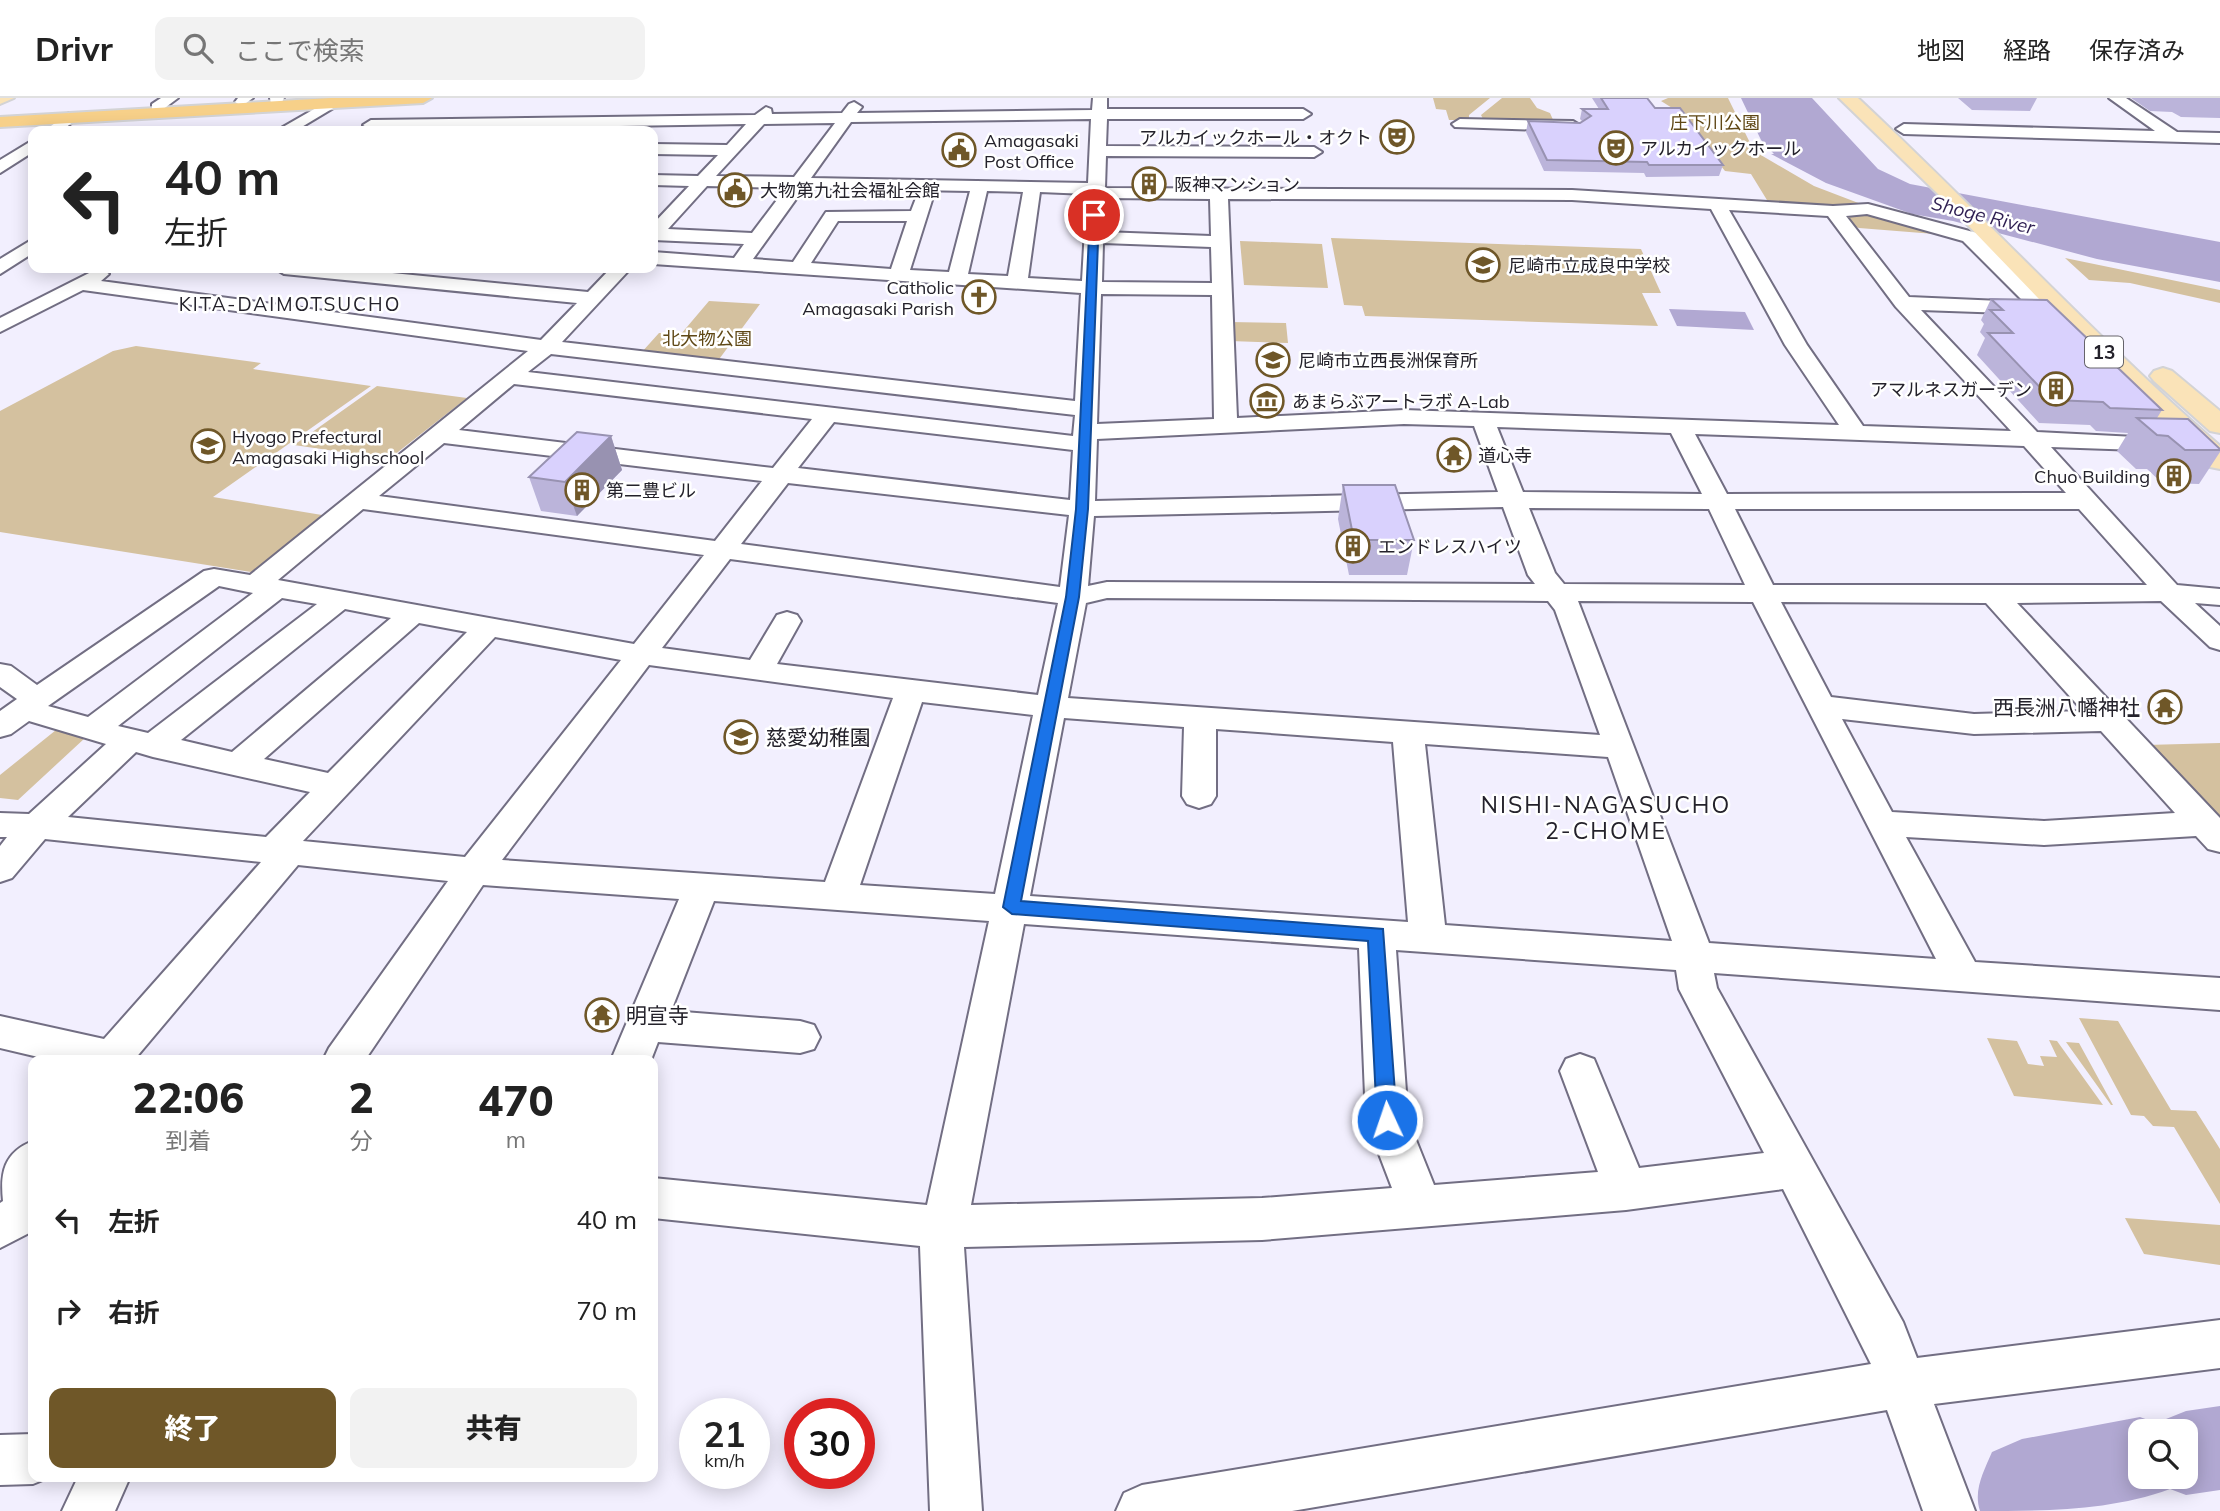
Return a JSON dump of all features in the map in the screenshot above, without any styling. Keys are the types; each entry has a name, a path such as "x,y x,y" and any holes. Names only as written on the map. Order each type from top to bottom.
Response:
{"highway":[{"path":"0,122 331,101 422,98"},
{"path":"0,116 164,103 276,99 331,101"}],"main road":[{"name":"13","path":"1847,98 1944,189 2150,398 2220,461"},
{"name":"13","path":"1868,98 1975,195 2160,374 2220,425"}],"street":[{"path":"370,126 422,98"},
{"path":"660,219 702,181 780,98"},
{"path":"740,263 860,98"},
{"path":"2116,98 2174,137"},
{"path":"292,126 331,101"},
{"path":"559,126 590,104"},
{"path":"591,126 846,119 1099,106 1572,195 1833,211 1868,209 1964,234 1976,241 2114,380 2150,398"},
{"path":"956,1511 942,1246 1073,597 1082,509 1099,106"},
{"path":"59,126 69,118"},
{"path":"1460,124 1578,126"},
{"path":"1904,130 2220,138"},
{"path":"1098,151 1312,146"},
{"path":"658,180 1032,187 1219,195 1314,195 1312,146"},
{"path":"0,168 28,148"},
{"path":"658,149 732,150"},
{"path":"899,275 927,185"},
{"path":"957,279 980,186"},
{"path":"1017,283 1032,187"},
{"path":"1219,195 1226,424"},
{"path":"1717,204 1796,345 1856,433"},
{"path":"1833,211 1903,303 2170,593 2220,641"},
{"path":"799,267 832,216 918,216"},
{"path":"658,235 757,239"},
{"path":"1094,237 1219,242"},
{"path":"0,268 28,248"},
{"path":"658,258 1091,288 1220,289"},
{"path":"0,326 101,273"},
{"path":"304,314 361,273"},
{"path":"381,273 592,298"},
{"path":"93,729 266,586 359,501 547,347 617,273"},
{"path":"80,284 547,347 1085,428"},
{"path":"13,301 39,306"},
{"path":"1903,303 2042,309"},
{"path":"510,377 827,415 1085,428 1404,418 2200,444"},
{"path":"346,1055 474,871 827,415"},
{"path":"1483,420 1542,575 1569,608 1689,934 1698,989 1886,1339 1948,1511"},
{"path":"1680,428 1721,502 1763,593 1881,823 1964,976"},
{"path":"440,435 1082,509 1513,499 1542,502 2086,501"},
{"path":"359,501 1073,597 1107,590 1994,595 2170,593 2220,597"},
{"path":"20,712 214,577 642,655 911,691 1052,707 1619,747"},
{"path":"1994,595 2212,832"},
{"path":"0,869 37,826 141,743 340,600"},
{"path":"238,764 414,613"},
{"path":"758,671 787,621"},
{"path":"114,1055 332,786 488,627"},
{"path":"0,673 20,712 141,743 332,786"},
{"path":"838,896 911,691"},
{"path":"1821,706 1974,724 2110,720"},
{"path":"1199,796 1200,718"},
{"path":"1408,731 1428,938"},
{"path":"1881,823 2044,833 2212,832"},
{"path":"0,825 37,826 474,871 2220,993"},
{"path":"633,1055 702,887"},
{"path":"1377,934 1387,1120 1420,1206"},
{"path":"646,1025 800,1037"},
{"path":"0,1032 95,1055"},
{"path":"1580,1071 1626,1190"},
{"path":"20,1217 20,1176 28,1166"},
{"path":"658,1199 944,1228 985,1224 1262,1219 1626,1190 1796,1168"},
{"path":"1142,1511 1902,1385 2220,1344"},
{"path":"0,1460 28,1459"},
{"path":"88,1511 102,1482"}],"green space":[{"path":"1433,98 1490,98 1469,115 1469,120 1449,120 1446,110 1436,109"},
{"path":"1502,98 1530,98 1537,108 1550,113 1554,122 1484,121 1481,115"},
{"name":"庄下川公園","path":"1668,98 1728,98 1754,151 1814,186 1861,204 1833,209 1770,205 1751,174 1725,171 1677,111 1661,101"},
{"path":"1865,212 1947,235 1859,228 1847,224 1840,213"},
{"path":"1331,238 1641,249 1661,293 1642,293 1658,326 1365,316 1362,306 1344,305"},
{"path":"1240,241 1322,244 1328,288 1244,285"},
{"path":"2065,258 2220,290 2220,303 2130,283 2089,280"},
{"name":"北大物公園","path":"709,301 760,304 717,362 641,353 659,333 681,334"},
{"path":"1230,322 1286,323 1288,343 1230,341"},
{"path":"136,346 261,363 253,369 371,386 213,497 328,516 260,570 251,572 0,532 0,411 113,351"},
{"path":"377,386 467,398 389,459 294,445"},
{"path":"56,730 85,738 18,800 0,798 0,775"},
{"path":"2220,743 2220,824 2146,745"},
{"path":"2079,1018 2118,1021 2171,1110 2196,1111 2220,1149 2220,1204 2174,1127 2153,1126 2144,1116 2131,1115"},
{"path":"1987,1038 2017,1041 2028,1064 2044,1066 2040,1056 2057,1057 2049,1040 2057,1041 2103,1105 2014,1096"},
{"path":"2066,1042 2079,1043 2113,1105 2111,1105"},
{"path":"2125,1218 2220,1225 2220,1265 2144,1254"}],"water":[{"name":"Shoge River","path":"1741,98 1812,98 1878,169 1910,184 2220,242 2220,282 2097,259 1953,221 1912,214 1826,183 1771,154 1774,154 1761,140"},
{"path":"1669,309 1745,312 1754,330 1677,326"}],"building":[{"path":"1601,98 1647,98 1655,108 1680,108 1723,165 1649,165 1647,162 1547,160 1528,121 1580,123 1591,116 1582,109 1608,109"},
{"path":"1991,299 2047,300 2162,410 2110,408 2103,402 2052,400 1988,333 2013,333 1990,310 2003,310"},
{"path":"2137,418 2188,419 2220,450 2185,450 2168,436 2157,435"},
{"path":"577,432 611,436 565,482 529,477"},
{"path":"1343,485 1395,485 1414,540 1354,540"}],"waterway":[{"path":"2198,1451 2220,1448"},
{"path":"2024,1511 2020,1501 2022,1482 2128,1461"}],"place":[{"name":"アルカイックホール・オクト","path":"1397,137"},
{"name":"アルカイックホール","path":"1616,148"},
{"name":"Amagasaki Post Office","path":"959,150"},
{"name":"阪神マンション","path":"1149,184"},
{"name":"大物第九社会福祉会館","path":"735,190"},
{"name":"尼崎市立成良中学校","path":"1483,265"},
{"name":"Catholic Amagasaki Parish","path":"979,297"},
{"name":"尼崎市立西長洲保育所","path":"1273,360"},
{"name":"アマルネスガーデン","path":"2056,389"},
{"name":"あまらぶアートラボ A-Lab","path":"1267,401"},
{"name":"Hyogo Prefectural Amagasaki Highschool","path":"208,446"},
{"name":"道心寺","path":"1454,455"},
{"name":"Chuo Building","path":"2174,476"},
{"name":"第二豊ビル","path":"582,490"},
{"name":"エンドレスハイツ","path":"1353,546"},
{"name":"西長洲八幡神社","path":"2165,707"},
{"name":"慈愛幼稚園","path":"741,737"},
{"name":"明宣寺","path":"602,1015"}],"district":[{"name":"KITA-DAIMOTSUCHO","path":"290,304"},
{"name":"NISHI-NAGASUCHO 2-CHOME","path":"1606,817"}],"route":[{"path":"1094,215 1082,509 1073,597 1012,907 1377,934 1387,1120"}]}
